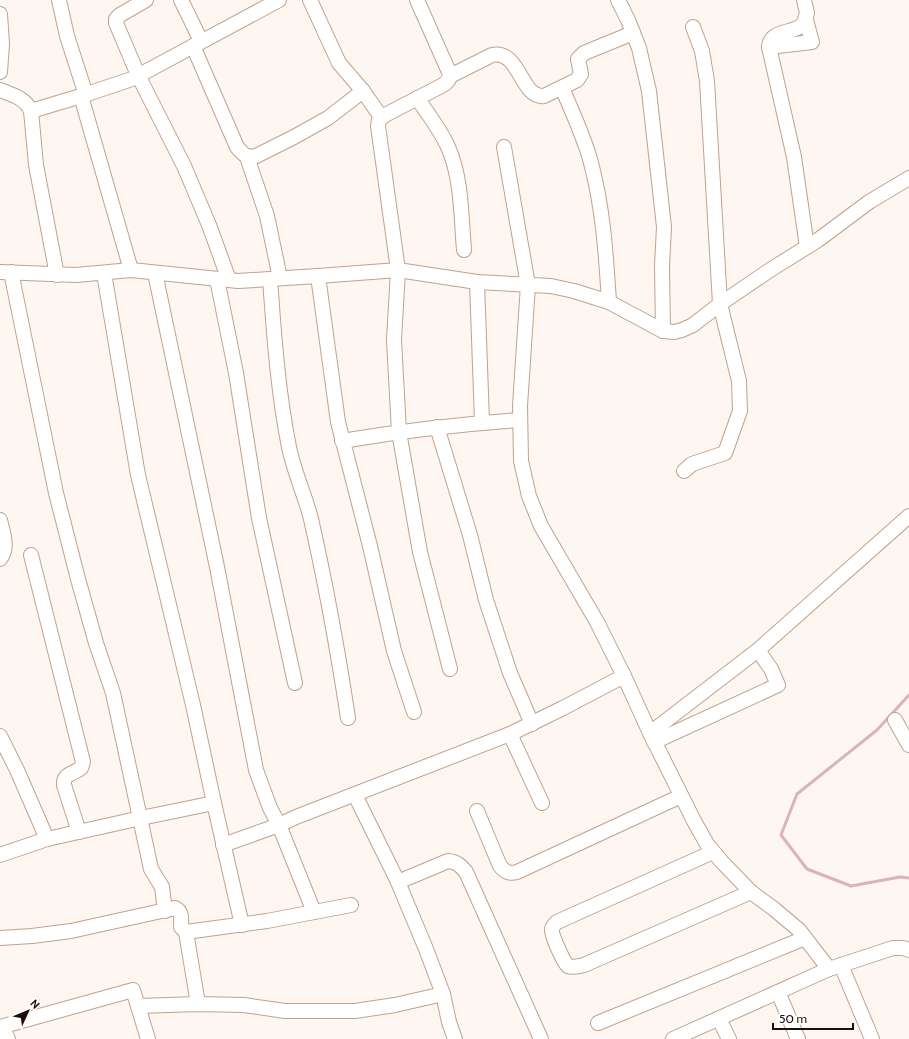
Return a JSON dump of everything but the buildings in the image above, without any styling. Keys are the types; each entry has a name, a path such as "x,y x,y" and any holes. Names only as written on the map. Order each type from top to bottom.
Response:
{"street":[{"path":"59,0 67,36 131,270"},
{"path":"146,0 120,15 116,19 116,23 138,75 184,166 209,225 223,279 259,518 295,683"},
{"path":"181,0 237,147 247,157 268,216 275,279 274,336 289,448 311,518 340,665 348,718"},
{"path":"31,111 83,96 138,75 197,43 261,4 279,0"},
{"path":"310,0 339,63 363,91 381,117"},
{"path":"417,0 450,72 450,76"},
{"path":"618,0 639,48 649,91 664,227 662,266 663,331"},
{"path":"804,0 807,13 806,20 802,26 774,37 770,42 769,47 794,157 807,247"},
{"path":"0,14 2,44 0,72"},
{"path":"684,472 692,464 725,453 740,411 739,381 720,304 708,81 702,51 693,27"},
{"path":"450,669 420,552 399,432 394,340 398,270 378,122 381,117 446,83 450,76 492,55 498,54 504,55 509,59 533,93 537,96 544,96 578,80 581,70 578,59 584,53 633,33"},
{"path":"562,88 590,159 600,202 605,244 609,302"},
{"path":"0,90 21,98 28,104 31,111 36,165 57,275"},
{"path":"247,157 256,156 328,118 363,91"},
{"path":"417,98 436,124 453,161 457,175 464,250"},
{"path":"504,147 528,285 520,406 522,461 529,496 541,526 597,622 624,676 652,738 707,844 751,892 799,930 805,938 835,967 872,1039"},
{"path":"165,911 164,893 162,887 151,869 113,693 94,636 56,493 6,272 57,275 131,270 238,281 398,270 477,282 559,287 609,302 663,331 674,332 692,325 770,270 807,247 869,202 909,178"},
{"path":"104,273 138,475 242,925"},
{"path":"155,273 217,566 256,770 270,808 279,825 314,912"},
{"path":"318,276 338,422 342,441 370,546 394,651 414,712"},
{"path":"477,282 482,422"},
{"path":"342,441 437,427 482,422 520,420"},
{"path":"437,427 470,535 486,600 510,673 532,724"},
{"path":"0,520 5,540 5,549 0,559"},
{"path":"652,738 758,650 907,522"},
{"path":"31,555 83,762 81,768 68,774 63,781 79,832"},
{"path":"652,738 778,685 771,669 758,650"},
{"path":"223,845 279,825 510,734 624,676"},
{"path":"895,720 909,745"},
{"path":"510,734 542,803"},
{"path":"0,736 17,770 47,839"},
{"path":"355,795 398,882 444,994 449,1022 455,1039"},
{"path":"477,811 500,866 503,870 511,873 517,872 681,796"},
{"path":"0,855 47,839 214,803"},
{"path":"713,852 554,924 552,932 564,962 568,966 573,967 584,965 751,892"},
{"path":"398,882 448,861 456,862 466,872 541,1039"},
{"path":"186,932 242,925 351,905"},
{"path":"0,938 71,931 175,908 181,913 181,928 186,932 198,1004"},
{"path":"598,1023 805,938"},
{"path":"673,1039 835,967 893,948 903,948 909,950"},
{"path":"3,1031 133,990 148,1039"},
{"path":"778,992 798,1039"},
{"path":"138,1006 198,1004 244,1005 285,1011 355,1011 395,1006 444,994"},
{"path":"719,1019 729,1039"}],"waterway":[{"path":"909,695 877,730 797,794 781,835 807,869 851,886 900,877 909,878"}]}
